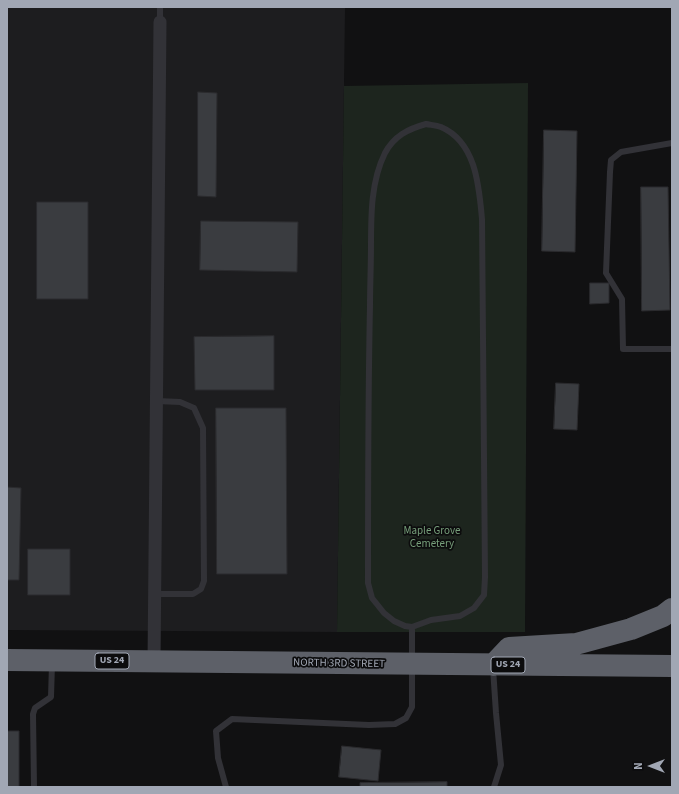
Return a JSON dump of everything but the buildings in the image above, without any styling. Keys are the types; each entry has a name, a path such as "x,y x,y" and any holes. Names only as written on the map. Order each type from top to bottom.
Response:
{"highway":[{"path":"493,664 509,648 576,644 631,629 663,616 672,609"},
{"name":"NORTH 3RD STREET","path":"7,660 672,666"}],"street":[{"path":"154,662 160,22"}],"lane":[{"path":"160,7 160,22"},
{"path":"426,124 440,126 453,133 466,147 479,186 482,219 486,576 484,595 474,608 460,616 431,620 412,627 405,626 394,621 384,614 372,598 368,583 368,424 372,200 378,172 385,153 396,138 410,129 426,124"},
{"path":"672,143 620,152 611,160 606,272 622,299 623,349 672,349"},
{"path":"155,594 193,594 201,589 204,581 203,428 194,408 180,402 157,401"},
{"path":"226,787 218,758 216,731 232,719 369,725 395,724 406,718 412,707 412,627"},
{"path":"34,787 33,714 35,708 51,697 52,660"},
{"path":"493,664 501,765 494,787"}],"shaded area":[{"path":"7,7 345,7 337,632 7,630"}],"green space":[{"name":"Maple Grove Cemetery","path":"528,83 525,632 337,632 344,86"}]}
